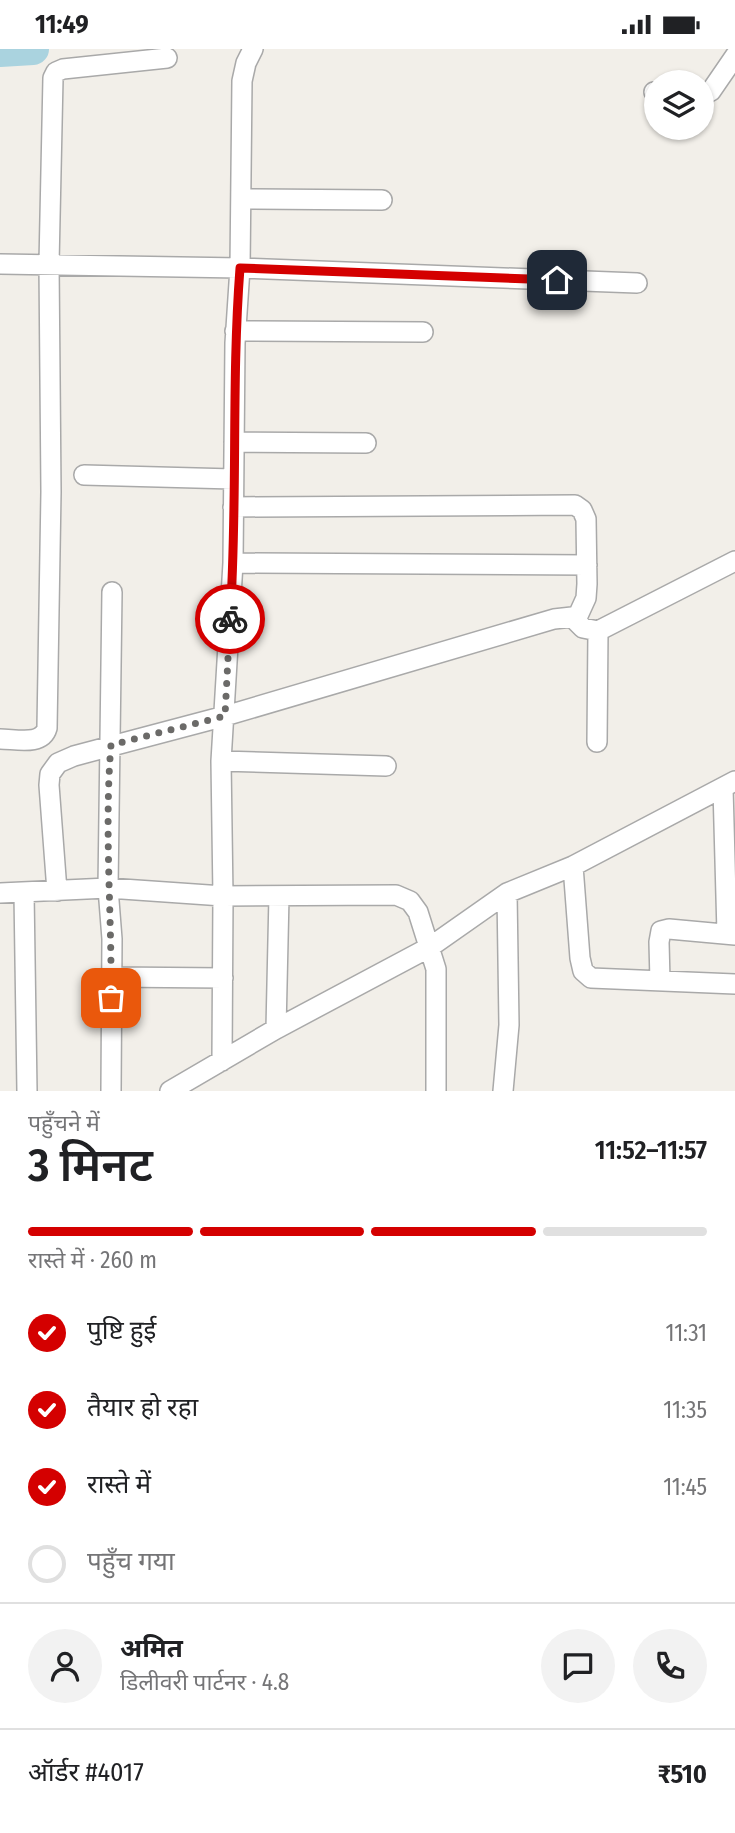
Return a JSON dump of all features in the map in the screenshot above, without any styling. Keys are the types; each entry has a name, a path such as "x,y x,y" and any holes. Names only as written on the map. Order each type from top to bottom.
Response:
{"street":[{"path":"222,1061 221,761 233,563 235,331 240,268 242,81 253,49"},
{"path":"714,87 735,56"},
{"path":"0,739 39,739 47,728 51,492 49,264 53,78 56,72 75,67 167,58"},
{"path":"241,199 383,200"},
{"path":"0,264 240,268 636,283"},
{"path":"235,331 423,333"},
{"path":"234,442 366,443"},
{"path":"84,475 233,479"},
{"path":"233,507 575,505 582,509 586,519 587,565 586,598 576,620"},
{"path":"57,891 50,774 58,763 111,745 225,716 554,619 567,617 576,620 583,628 598,631 735,561"},
{"path":"233,563 587,565"},
{"path":"111,1091 112,939 108,888 112,592"},
{"path":"597,742 598,631"},
{"path":"221,761 386,766"},
{"path":"170,1091 276,1029 430,947 507,893 573,866 729,785 731,934 669,929 662,931 659,942 660,981"},
{"path":"573,866 583,971 591,978 735,984"},
{"path":"0,893 108,888 223,896 397,895 410,901 418,912 436,969 436,1091"},
{"path":"24,893 27,1091"},
{"path":"503,1091 509,1025 507,893"},
{"path":"276,1029 279,896"},
{"path":"111,977 223,978"}],"waterway":[{"path":"0,51 33,49"}],"way so far":[{"path":"111,998 112,939 108,888 111,745 225,716 230,619"}],"route":[{"path":"230,619 235,331 240,268 557,280"}]}
